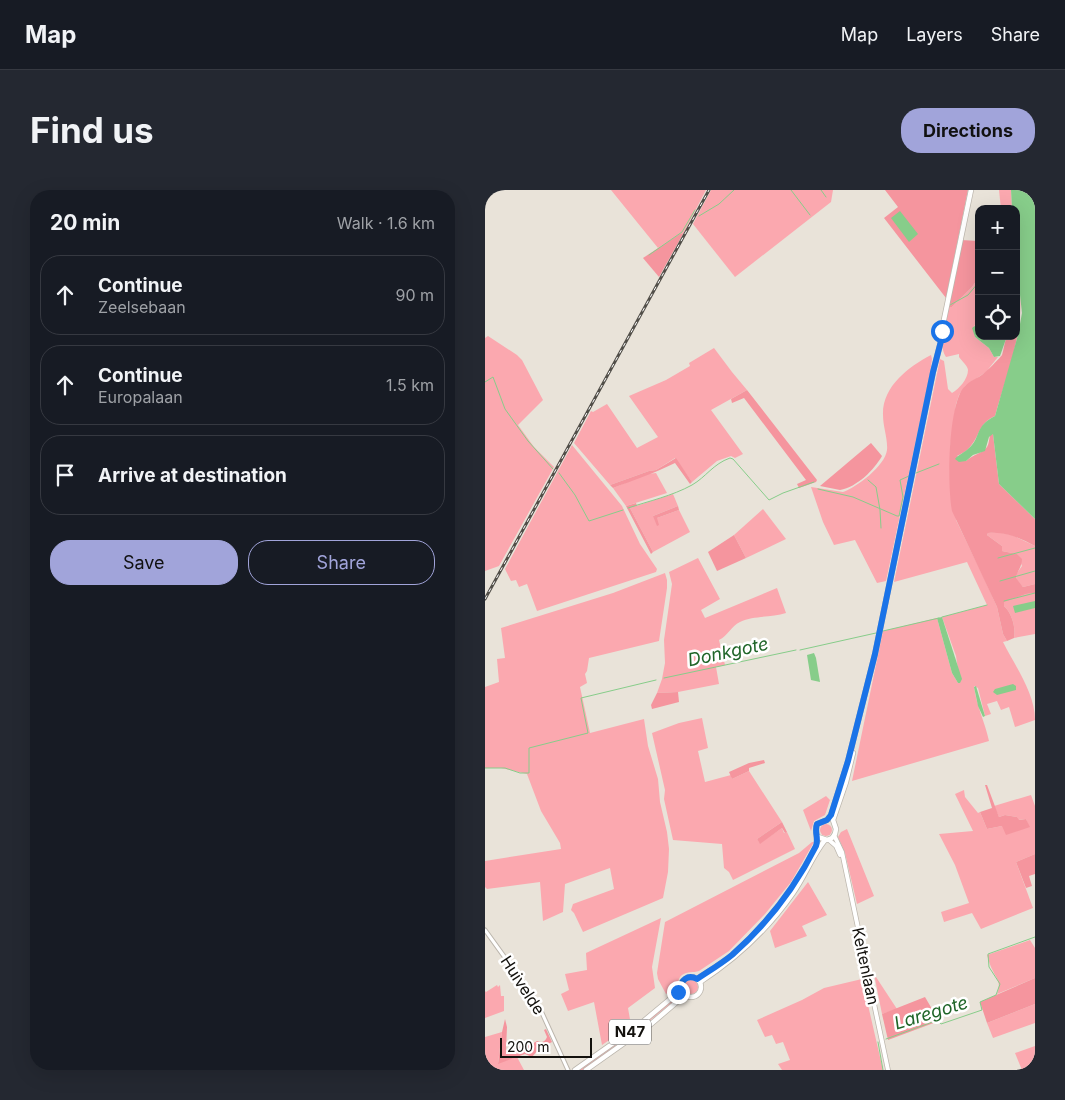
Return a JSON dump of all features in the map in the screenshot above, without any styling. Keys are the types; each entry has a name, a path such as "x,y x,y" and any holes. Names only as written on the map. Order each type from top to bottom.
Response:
{"main road":[{"name":"N47","path":"698,980 735,958 767,925 793,894 827,840 834,835 836,829 833,817 847,782 941,341 971,190"},
{"name":"N47","path":"698,980 730,956 767,918 802,871 815,847 818,837 815,831 817,824 827,820 831,815 848,761 875,654"},
{"path":"827,820 833,823"},
{"name":"Keltenlaan","path":"834,835 842,852 888,1070"},
{"path":"818,837 827,840"},
{"name":"Keltenlaan","path":"827,840 836,846 843,861"},
{"name":"N47","path":"575,1070 639,1024 681,990 681,983 684,979 690,976 698,980 701,988 697,994 690,997 685,995 644,1029 586,1070"},
{"path":"681,990 685,995"}],"street":[{"name":"Huivelde","path":"485,930 537,1002 568,1070"}],"shaded area":[{"path":"611,190 706,190 683,234 681,233 658,248"},
{"path":"711,190 833,190 831,202 735,277 693,224"},
{"path":"885,190 968,190 946,298 884,218 898,207"},
{"path":"999,190 1011,190 1012,205 1001,205"},
{"path":"1011,190 1035,190 1035,519 999,484 993,434 989,437 985,451 973,455 966,461 959,462 955,459 972,445 984,424 995,416 1017,340 1020,340 1022,313 1020,295 1020,205 1012,205"},
{"path":"900,211 918,234 909,242 891,218"},
{"path":"681,233 683,234 659,277 643,258"},
{"path":"961,240 975,241 975,283 952,307 949,307"},
{"path":"975,283 975,340 979,340 989,348 994,357 998,357 986,372 965,386 956,404 950,449 956,520 997,607 1003,634 1007,641 1003,642 1028,690 1032,700 1035,720 1015,727 1009,707 1001,710 997,701 987,704 991,714 985,716 978,688 974,686 989,741 852,781 883,631 937,618 952,673 958,683 960,683 956,656 942,617 987,605 967,562 894,582 940,359 944,361 948,389 952,393 963,383 968,373 968,368 959,357 959,354 946,357 943,352 942,339 949,307 952,307"},
{"path":"975,326 975,337 972,328"},
{"path":"488,336 522,360 543,400 518,425 534,447 554,467 499,566 485,571 485,338"},
{"path":"979,340 1006,340 1000,356 994,357 989,348"},
{"path":"1006,340 1016,340 995,416 985,422 969,448 957,456 966,461 983,451 988,446 990,435 993,434 999,484 1035,519 1035,546 1007,534 988,533 987,535 1002,546 1002,551 1017,554 1022,559 1016,578 1023,587 1035,584 1035,593 1026,594 1004,602 1004,606 1013,621 1014,630 1014,638 1007,641 1003,634 997,607 952,511 949,466 952,428 959,396 966,385 985,373 1002,354"},
{"path":"714,348 747,390 711,410 743,454 735,458 731,456 717,461 692,482 675,458 656,470 610,485 574,443 591,411 593,412 607,404 637,448 658,437 629,396 666,380 690,366 689,363"},
{"path":"931,355 930,374 886,581 877,583 855,540 834,545 823,522 811,487 843,492 863,481 876,469 887,450 883,415 887,396 905,372"},
{"path":"747,390 817,480 816,482 799,488 797,484 806,480 744,398 732,403 731,399"},
{"path":"871,443 882,456 859,482 840,490 820,486"},
{"path":"572,445 622,506 640,544 657,569 656,572 537,611 527,584 519,587 516,580 511,581 505,569"},
{"path":"676,458 692,482 690,484 675,463 613,488 610,485 656,470"},
{"path":"656,473 667,493 626,506 613,488 647,474"},
{"path":"673,494 678,506 653,516 657,518 679,510 690,532 653,552 630,508"},
{"path":"636,503 637,506 630,508 653,552 651,554 626,506"},
{"path":"678,506 679,510 657,518 659,525 657,526 653,516"},
{"path":"763,509 786,539 746,558 734,535"},
{"path":"997,532 1012,535 1035,546 1035,584 1023,587 1016,579 1017,573 1022,566 1017,554 1002,551 1002,546 987,535 988,533"},
{"path":"734,535 746,558 717,571 708,552"},
{"path":"698,558 720,599 701,610 705,618 777,588 786,613 745,620 737,624 719,640 725,665 716,667 719,684 678,692 657,693 665,663 664,640 672,584 669,572"},
{"path":"665,573 667,588 659,641 589,658 585,674 587,683 580,687 590,733 644,719 648,746 658,779 660,802 669,849 668,872 663,898 583,932 571,910 573,904 614,889 610,868 565,884 563,912 543,921 540,882 487,889 485,887 485,861 561,849 560,843 541,811 527,774 501,768 485,768 485,687 499,682 497,659 505,658 501,628 613,593"},
{"path":"1035,593 1035,634 1014,638 1013,621 1004,606 1004,601"},
{"path":"1035,601 1035,608 1015,613 1013,606"},
{"path":"942,617 962,679 960,683 958,683 952,673 937,618"},
{"path":"814,653 820,682 811,680 807,655"},
{"path":"1013,684 1016,686 1016,690 997,695 993,692 995,689"},
{"path":"976,686 985,716 983,717 978,706 974,687"},
{"path":"678,692 679,702 652,709 651,705 657,693"},
{"path":"702,718 708,748 698,751 705,782 731,775 732,779 749,771 782,822 757,839 760,843 782,828 784,833 787,832 795,849 733,880 729,872 724,868 722,844 673,840 664,799 665,790 652,733 679,723"},
{"path":"764,760 765,763 749,768 749,771 732,779 729,772 749,763"},
{"path":"985,785 987,785 999,817 1005,815 1017,817 1019,820 1026,819 1030,827 1006,835 1002,826 987,829 980,812 992,808"},
{"path":"964,790 965,797 978,813 980,812 987,829 1002,826 1029,827 1026,819 1018,820 1017,817 1005,815 999,817 994,806 1031,795 1035,806 1035,854 1016,862 1033,908 981,929 972,913 944,922 941,912 969,903 955,865 939,834 973,831 955,794"},
{"path":"826,796 830,800 825,815 814,821 811,831 803,810"},
{"path":"782,822 787,832 785,833 782,828 760,844 757,839"},
{"path":"824,824 828,824 832,830 828,836 824,836 820,832 820,828"},
{"path":"847,829 874,896 857,904 845,853 838,837 841,832"},
{"path":"814,842 791,882 765,914 729,951 699,971 682,975 677,985 666,994 657,973 665,922 799,853"},
{"path":"1035,854 1035,874 1029,876 1032,886 1026,888 1016,862"},
{"path":"808,882 827,915 802,926 807,936 775,948 770,931"},
{"path":"661,918 652,967 655,988 628,1008 631,1025 602,1045 594,1002 568,1011 561,994 569,990 565,974 587,970 586,953"},
{"path":"1030,940 1035,948 1035,978 997,994 998,982 987,955"},
{"path":"874,974 897,1009 882,1014"},
{"path":"1035,978 1035,1004 987,1023 980,1002"},
{"path":"862,979 883,1070 782,1070 778,1064 790,1060 783,1042 776,1044 772,1035 765,1037 757,1020 824,988"},
{"path":"691,980 696,982 698,987 696,992 691,994 686,992 684,987 686,982"},
{"path":"497,985 498,987 500,985 501,996 504,996 504,1011 485,1018 485,991"},
{"path":"679,995 636,1032 583,1070 578,1070 639,1027"},
{"path":"925,997 939,1021 888,1040 882,1014"},
{"path":"1035,1004 1035,1023 993,1038 987,1023"},
{"path":"505,1019 507,1027 506,1050 537,1041 543,1042 547,1037 544,1030 546,1029 552,1042 542,1047 532,1057 525,1054 498,1064"},
{"path":"502,1032 498,1063 517,1057 524,1070 485,1070 485,1037"},
{"path":"1035,1046 1035,1070 1022,1070 1015,1053"}],"waterway":[{"path":"699,216 719,204 734,190"},
{"path":"791,190 810,215"},
{"path":"821,190 826,197"},
{"path":"649,255 682,232 695,210"},
{"path":"950,305 968,295 975,287"},
{"path":"485,382 493,377 505,409 528,441 553,469"},
{"path":"628,508 684,489 730,458 733,459 769,500 814,482"},
{"path":"916,473 939,464"},
{"path":"559,473 575,495 589,521 623,510"},
{"path":"818,489 853,497 899,516 903,497 900,480 909,476"},
{"path":"868,480 876,487 881,528"},
{"path":"998,558 1035,548"},
{"path":"1000,581 1035,571"},
{"name":"Donkgote","path":"1004,601 1035,593"},
{"name":"Donkgote","path":"942,617 987,605"},
{"name":"Donkgote","path":"883,631 939,618"},
{"name":"Donkgote","path":"800,650 876,633"},
{"name":"Donkgote","path":"664,678 796,650"},
{"name":"Donkgote","path":"485,768 505,768 520,773 529,773 529,748 588,733 581,698 656,680"},
{"name":"Laregote","path":"886,1039 938,1020 941,1024 982,1010 980,1002 996,995 1000,984 989,967 988,954 1035,937"},
{"name":"Laregote","path":"878,1042 883,1070"}],"railway":[{"path":"485,599 709,190"}],"route":[{"path":"678,992 681,990 681,983 684,979 690,976 697,979 730,956 781,902 802,871 817,843 818,837 815,831 817,824 827,820 834,808 875,654 942,331"}]}
